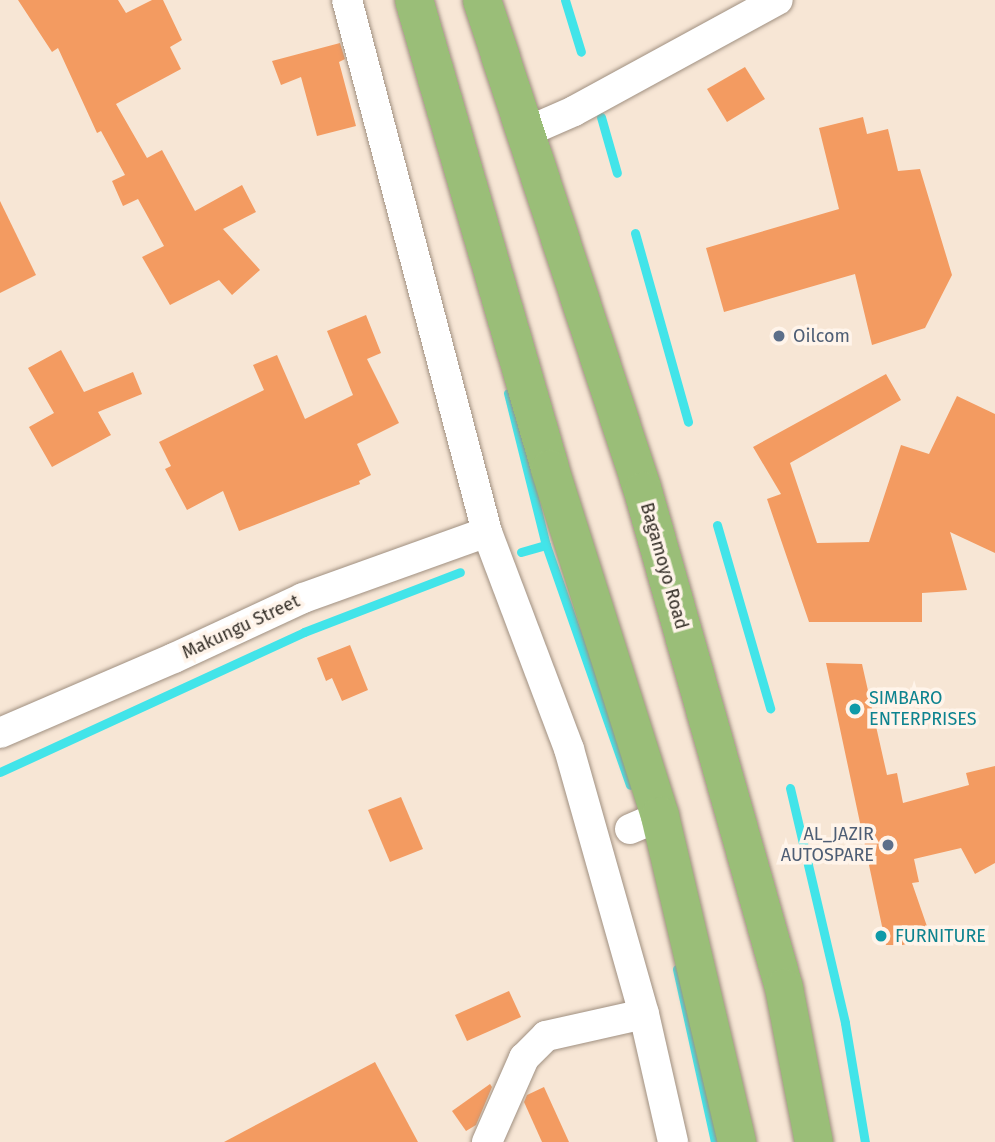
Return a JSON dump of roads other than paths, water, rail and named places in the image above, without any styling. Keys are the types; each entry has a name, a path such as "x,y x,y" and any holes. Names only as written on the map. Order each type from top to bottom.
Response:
{"highway":[{"path":"414,0 550,469 645,823 737,1142"},
{"name":"Bagamoyo Road","path":"482,0 643,491 784,988 814,1142"}],"street":[{"path":"347,0 487,531 569,748 644,1014 674,1142"},
{"path":"524,133 574,111 778,0"},
{"name":"Makungu Street","path":"0,733 174,658 303,598 487,531"},
{"path":"487,1142 524,1058 546,1036 644,1014"}],"waterway":[{"path":"565,0 581,52"},
{"path":"601,117 617,173"},
{"path":"635,233 688,422"},
{"path":"508,393 546,545 630,785"},
{"path":"717,525 770,708"},
{"path":"521,552 546,545"},
{"path":"0,772 304,632 460,572"},
{"path":"790,788 845,1023 865,1142"},
{"path":"677,969 715,1142"}],"place":[{"name":"Oilcom","path":"779,336"},
{"name":"SIMBARO ENTERPRISES","path":"855,709"},
{"name":"AL_JAZIR AUTOSPARE","path":"888,845"},
{"name":"FURNITURE","path":"881,936"}]}
